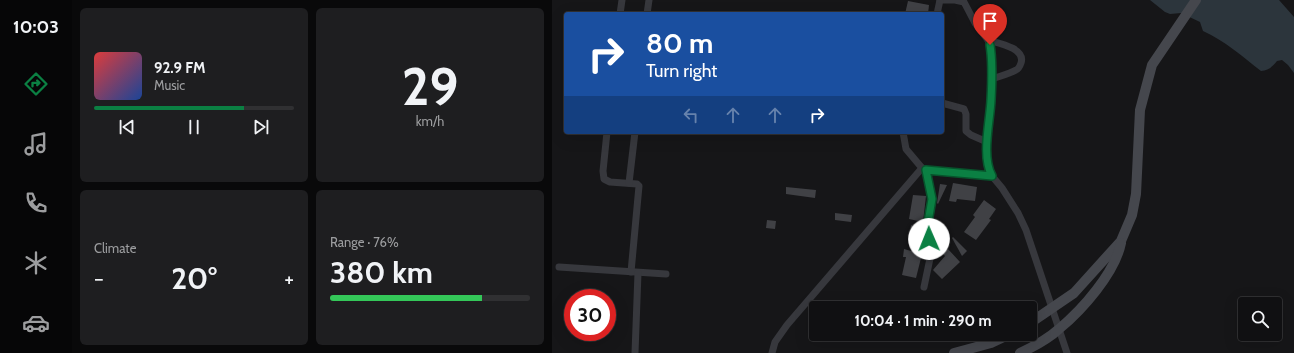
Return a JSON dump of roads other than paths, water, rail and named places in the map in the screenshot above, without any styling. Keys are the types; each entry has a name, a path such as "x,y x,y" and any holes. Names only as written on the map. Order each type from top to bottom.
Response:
{"street":[{"path":"620,12 622,0"},
{"path":"647,12 648,0"},
{"path":"937,12 940,0 955,0 964,2 988,40 991,51 992,79 987,142 988,168 1018,213 1026,230 1067,353"},
{"path":"1020,353 1059,330 1084,304 1105,278 1116,261 1121,241 1128,226 1136,194 1140,110 1152,65 1196,0"},
{"path":"988,40 1008,46 1022,56 1019,68 1015,71 992,79"},
{"path":"944,104 964,109 966,114 966,131 971,135 987,142"},
{"path":"607,134 603,171 604,179 610,182 637,184 639,189 635,272 635,353"},
{"path":"629,183 635,134"},
{"path":"903,134 906,149 924,169 932,199 927,232 932,249 924,287"},
{"path":"924,169 992,176"},
{"path":"772,353 775,342 787,325 924,169"},
{"path":"1037,319 1052,310 1082,285 1121,241"},
{"path":"559,267 666,274"},
{"path":"959,352 993,341"}]}
